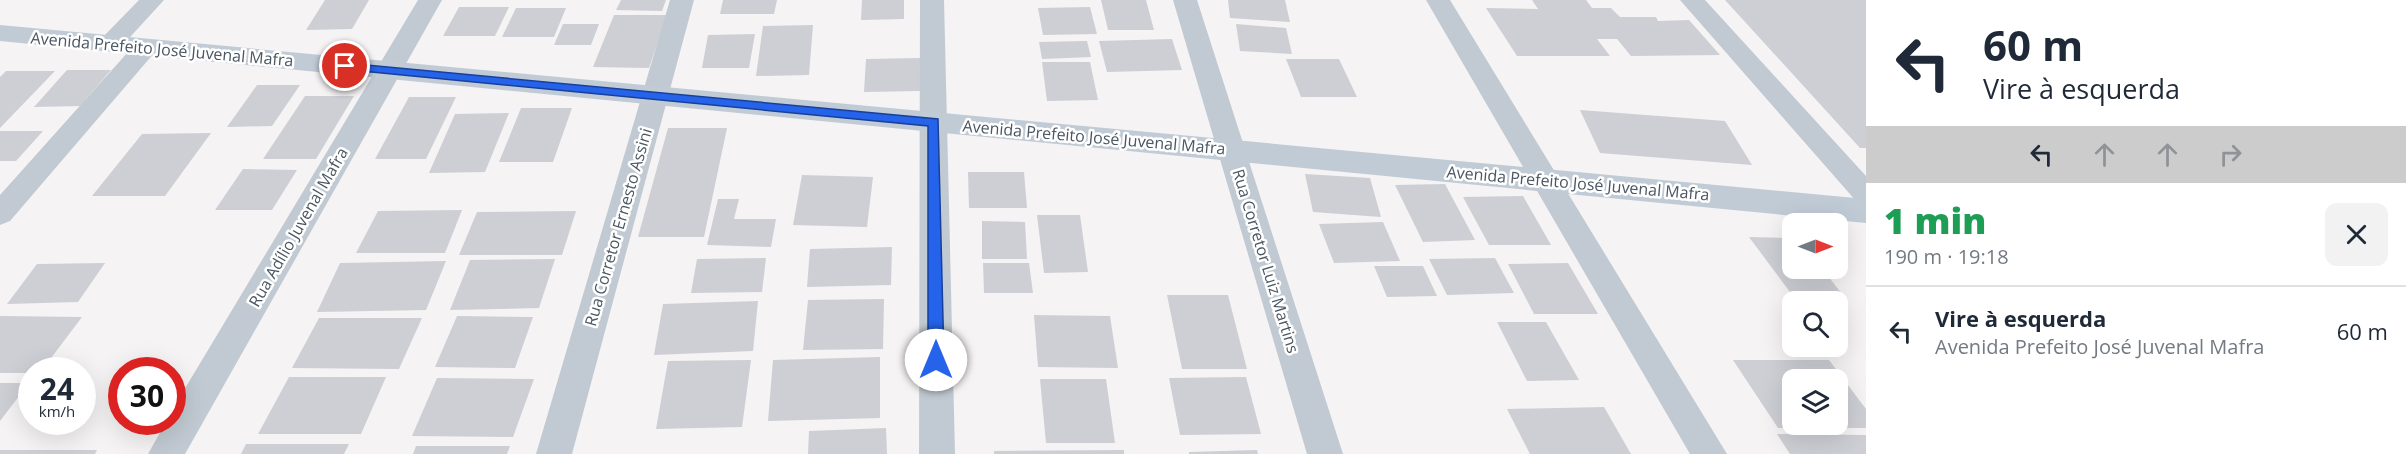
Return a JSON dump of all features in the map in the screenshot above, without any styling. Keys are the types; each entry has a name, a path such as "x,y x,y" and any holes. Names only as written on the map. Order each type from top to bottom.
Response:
{"main road":[{"name":"Avenida Prefeito José Juvenal Mafra","path":"0,33 1866,211"}],"street":[{"path":"111,43 152,0"},
{"name":"Rua Adílio Juvenal Mafra","path":"166,454 430,0"},
{"name":"Rua Corretor Ernesto Assini","path":"554,454 682,0"},
{"path":"933,0 937,454"},
{"name":"Rua Corretor Luiz Martins","path":"1185,0 1325,454"},
{"path":"1438,0 1709,454"},
{"path":"1692,0 1866,194"},
{"path":"0,214 146,47"}],"building":[{"path":"325,0 369,0 352,29 306,30"},
{"path":"621,0 666,0 662,11 616,10"},
{"path":"723,0 777,0 774,14 720,14"},
{"path":"862,0 904,0 904,19 861,20"},
{"path":"1101,0 1146,0 1154,30 1108,30"},
{"path":"1228,0 1285,0 1290,22 1230,18"},
{"path":"1532,0 1586,0 1592,8 1611,8 1620,17 1656,17 1658,21 1689,20 1720,55 1631,56 1617,39 1597,39 1610,56 1517,56 1486,8 1538,9"},
{"path":"1725,0 1866,0 1866,148 1860,148"},
{"path":"459,7 509,7 495,36 443,36"},
{"path":"1090,7 1097,34 1043,35 1038,8"},
{"path":"516,8 566,8 554,37 502,37"},
{"path":"614,15 667,15 649,68 593,67"},
{"path":"563,24 599,24 591,45 554,45"},
{"path":"1236,24 1286,28 1292,54 1240,51"},
{"path":"813,25 809,75 756,76 763,26"},
{"path":"755,34 749,68 702,68 708,35"},
{"path":"1172,39 1182,70 1107,72 1099,41"},
{"path":"1087,41 1091,57 1042,59 1039,42"},
{"path":"920,58 920,91 864,92 866,59"},
{"path":"1286,59 1339,59 1357,97 1301,97"},
{"path":"1042,62 1090,62 1098,100 1047,101"},
{"path":"67,70 111,70 80,106 34,107"},
{"path":"6,71 55,71 0,128 0,77"},
{"path":"257,85 300,85 272,126 227,127"},
{"path":"305,96 354,96 316,159 263,159"},
{"path":"409,97 456,97 426,159 375,159"},
{"path":"521,108 572,108 553,162 499,162"},
{"path":"1580,110 1725,121 1752,165 1600,153"},
{"path":"509,113 485,172 429,173 455,114"},
{"path":"668,128 727,128 704,237 638,237"},
{"path":"0,131 43,131 16,161 0,161"},
{"path":"211,133 165,196 92,196 142,134"},
{"path":"243,169 297,170 272,210 215,210"},
{"path":"968,172 1024,172 1027,208 969,208"},
{"path":"1305,174 1370,178 1381,217 1313,212"},
{"path":"802,175 873,177 867,227 793,225"},
{"path":"1445,184 1475,240 1423,242 1395,185"},
{"path":"1523,196 1551,245 1489,245 1463,197"},
{"path":"718,199 739,199 734,219 776,219 771,247 707,245"},
{"path":"462,210 445,253 356,253 378,211"},
{"path":"576,211 562,255 459,255 477,212"},
{"path":"1037,215 1080,215 1088,272 1044,273"},
{"path":"982,221 1025,222 1027,259 982,259"},
{"path":"1383,222 1400,261 1334,263 1319,224"},
{"path":"1749,237 1782,238 1782,279 1830,279 1839,291 1789,291"},
{"path":"892,247 891,285 807,287 810,249"},
{"path":"766,258 762,292 691,293 697,259"},
{"path":"1495,258 1514,293 1447,295 1429,259"},
{"path":"555,259 539,308 450,310 470,260"},
{"path":"446,261 426,310 317,312 340,263"},
{"path":"105,263 78,302 7,304 37,264"},
{"path":"983,263 1029,263 1033,293 984,293"},
{"path":"1568,263 1598,314 1534,314 1508,264"},
{"path":"1374,266 1423,266 1437,296 1387,297"},
{"path":"1167,295 1228,295 1247,369 1182,369"},
{"path":"884,299 883,349 803,350 808,300"},
{"path":"758,301 753,351 654,355 663,304"},
{"path":"1034,315 1110,316 1118,368 1038,367"},
{"path":"0,316 82,317 52,357 18,357 18,373 0,373"},
{"path":"457,316 533,317 515,368 435,367"},
{"path":"319,318 422,318 399,369 292,368"},
{"path":"1497,322 1546,322 1579,380 1527,381"},
{"path":"880,357 880,418 768,421 773,360"},
{"path":"751,360 742,427 656,429 668,361"},
{"path":"1733,360 1829,360 1836,369 1782,369 1782,428 1778,428"},
{"path":"289,377 386,377 361,434 258,434"},
{"path":"1246,377 1261,434 1180,435 1169,378"},
{"path":"437,378 534,379 513,437 412,436"},
{"path":"1040,379 1106,379 1115,443 1046,443"},
{"path":"0,383 18,383 18,397 0,421"},
{"path":"1848,385 1866,409 1866,428 1848,428"},
{"path":"1604,407 1631,454 1530,454 1507,409"},
{"path":"886,428 887,454 808,454 809,431"},
{"path":"1777,434 1866,435 1866,454 1790,454"},
{"path":"246,444 349,444 344,454 241,454"},
{"path":"416,446 510,446 507,454 413,454"},
{"path":"0,450 97,450 95,454 0,454"},
{"path":"1124,450 1124,454 994,454 994,451"},
{"path":"1257,450 1258,454 1189,454 1189,452"}],"route":[{"path":"345,66 934,122 936,360"}]}
